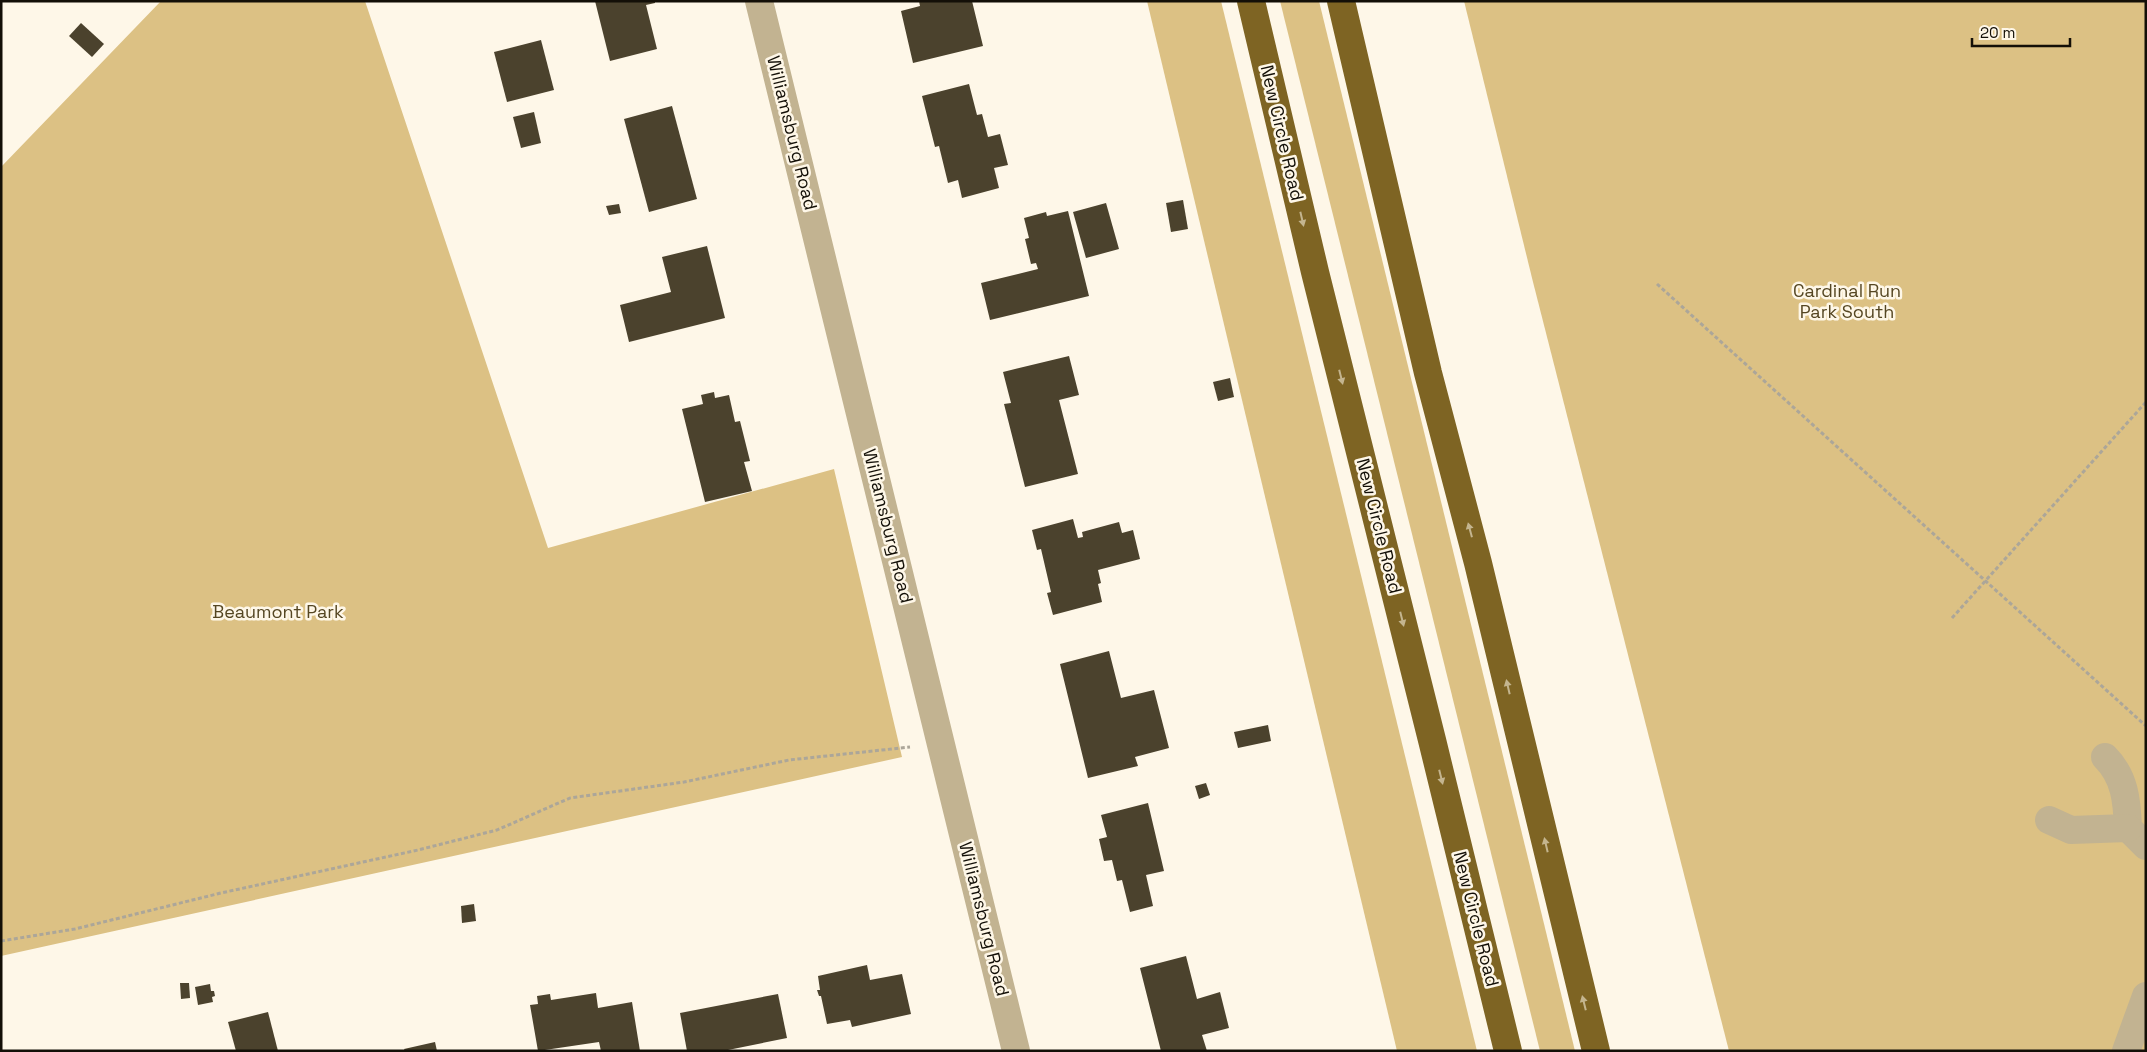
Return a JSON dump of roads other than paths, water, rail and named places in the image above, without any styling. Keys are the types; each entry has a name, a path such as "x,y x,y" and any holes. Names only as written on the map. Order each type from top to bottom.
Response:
{"highway":[{"name":"New Circle Road","path":"1251,1 1315,272 1508,1051"},
{"path":"1341,1 1428,372 1478,563 1596,1051"}],"street":[{"name":"Williamsburg Road","path":"760,1 1016,1051"},
{"path":"2049,820 2071,830 2137,837 2127,798 2115,767 2106,757"},
{"path":"2126,1051 2146,996"}],"park label":[{"name":"Cardinal Run Park South","path":"1847,301"},
{"name":"Beaumont Park","path":"278,612"}]}
